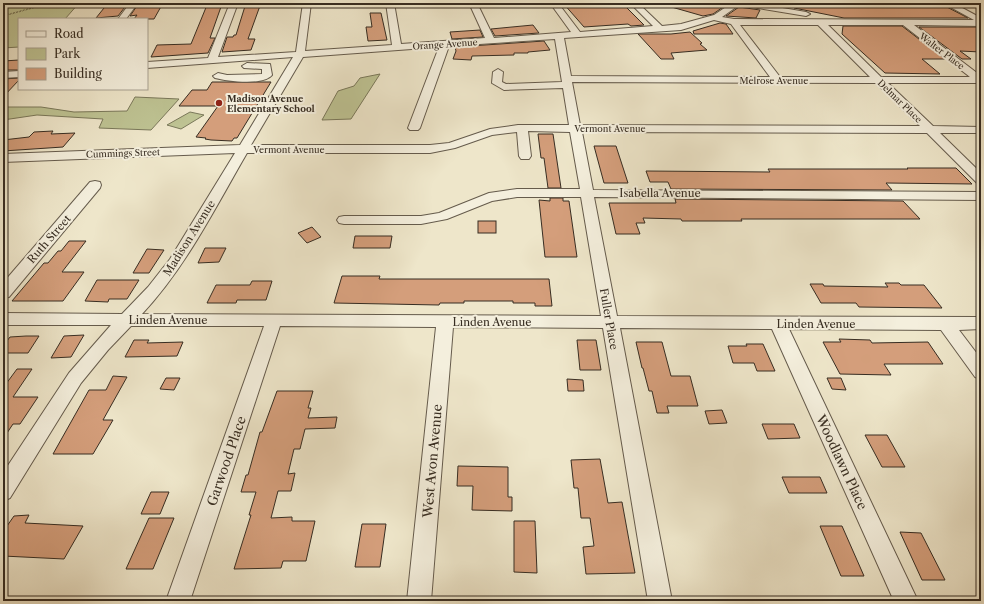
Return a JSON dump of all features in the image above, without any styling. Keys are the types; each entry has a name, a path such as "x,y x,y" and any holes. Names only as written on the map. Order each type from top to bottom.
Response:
{"street":[{"path":"123,18 134,3"},
{"path":"212,60 234,3"},
{"name":"Madison Avenue","path":"3,491 75,378 102,345 128,320 154,291 176,262 300,54 307,3"},
{"path":"390,3 397,47"},
{"path":"473,3 490,41"},
{"path":"554,3 578,35"},
{"path":"634,3 660,29"},
{"path":"737,3 850,22"},
{"name":"Orange Avenue","path":"148,65 212,60 222,67 300,54 686,27 714,18 737,3"},
{"path":"947,3 981,22"},
{"path":"714,18 734,22 981,22"},
{"path":"734,22 778,80"},
{"name":"Delmar Place","path":"820,22 981,180"},
{"name":"Walter Place","path":"904,22 980,80"},
{"name":"Fuller Place","path":"559,36 660,601"},
{"path":"414,128 444,49 444,44"},
{"path":"222,67 268,72"},
{"name":"Melrose Avenue","path":"498,72 497,83 504,87 567,82 980,80"},
{"path":"3,75 18,74"},
{"path":"522,128 525,156"},
{"name":"Vermont Avenue","path":"243,149 430,149 451,146 490,132 522,128 981,130"},
{"name":"Cummings Street","path":"3,158 243,149"},
{"name":"Ruth Street","path":"3,293 95,185"},
{"name":"Isabella Avenue","path":"344,220 421,220 442,216 480,200 502,195 524,193 981,196"},
{"name":"Linden Avenue","path":"3,319 778,324 981,323"},
{"name":"Garwood Place","path":"178,601 274,320"},
{"name":"West Avon Avenue","path":"419,601 445,322"},
{"name":"Woodlawn Place","path":"778,324 906,601"},
{"path":"946,324 981,372"}],"path":[{"path":"3,16 50,3"}],"green space":[{"path":"3,3 79,3 66,18 18,18 18,47 3,48"},
{"path":"380,74 351,119 322,120 338,91 354,86 360,78"},
{"path":"135,97 179,99 151,130 99,128 103,119 37,115 3,120 3,107 41,107 74,112 127,111"},
{"path":"190,112 204,115 181,129 167,125"}],"building":[{"path":"108,3 128,3 118,16 96,18"},
{"path":"139,3 163,3 154,19 135,18 137,15 130,16"},
{"path":"246,3 261,3 248,39 255,39 251,50 222,52 227,37 233,37 236,35"},
{"path":"563,3 622,3 644,25 631,26 628,24 584,27"},
{"path":"668,3 729,3 713,14 703,16 668,6"},
{"path":"795,3 889,3 892,5 945,6 968,18 844,18 794,8"},
{"path":"222,4 210,38 215,38 208,53 151,57 157,45 191,44 207,5"},
{"path":"739,7 760,10 756,18 726,16"},
{"path":"370,13 381,13 387,40 368,41 366,27 372,27"},
{"path":"720,23 726,24 733,34 694,34 693,31"},
{"path":"533,25 539,33 495,36 491,29"},
{"path":"843,26 902,26 945,59 922,59 940,74 885,73 842,34"},
{"path":"919,27 981,27 981,52 960,51 971,59 962,59"},
{"path":"480,30 483,37 452,39 450,32"},
{"path":"690,32 707,50 671,53 674,59 661,59 638,34 671,34"},
{"path":"544,41 550,50 514,53 514,55 472,56 471,60 453,59 456,51 455,47"},
{"path":"18,60 18,70 3,70 3,61"},
{"path":"18,78 18,81 3,97 3,79"},
{"path":"212,82 271,82 237,138 234,138 232,141 211,140 196,137 218,106 179,106 192,90 207,90"},
{"path":"53,131 51,134 75,133 63,147 3,151 3,140 29,137 34,132"},
{"path":"538,134 553,134 561,188 548,188 544,158 541,158"},
{"path":"594,146 616,146 628,183 604,183"},
{"path":"907,168 956,168 972,184 886,183 892,190 671,189 668,182 650,182 646,171 770,172 768,169 908,169"},
{"path":"550,198 563,198 563,201 569,201 577,257 545,257 539,200 550,201"},
{"path":"675,199 903,201 920,219 741,219 742,221 682,221 681,219 643,218 645,223 636,223 640,234 616,234 609,203 676,203"},
{"path":"478,221 496,221 496,233 478,233"},
{"path":"312,227 321,237 307,243 298,233"},
{"path":"355,236 392,236 390,248 353,248"},
{"path":"69,241 86,241 62,272 84,272 63,301 12,301 44,263 48,263"},
{"path":"205,248 226,248 219,262 198,263"},
{"path":"147,249 164,250 149,273 133,273"},
{"path":"342,276 380,276 379,279 549,279 552,306 535,306 535,303 513,303 513,301 464,301 464,303 440,303 439,305 334,303"},
{"path":"97,280 139,280 127,299 109,299 108,302 85,301"},
{"path":"252,281 272,281 266,300 237,300 236,303 207,303 216,285 250,285"},
{"path":"885,283 924,285 942,308 859,307 856,303 821,303 810,284 823,284 824,286 888,287"},
{"path":"84,335 71,357 51,358 64,336"},
{"path":"39,336 28,353 3,353 3,346 10,337"},
{"path":"839,339 870,340 872,343 928,342 943,364 884,364 891,375 840,374 823,342 841,342"},
{"path":"134,340 149,340 147,343 183,342 177,356 125,357"},
{"path":"577,340 596,340 601,370 580,370"},
{"path":"636,342 662,342 671,376 690,376 698,406 667,406 669,413 657,413 652,391 649,391 642,368"},
{"path":"746,344 763,344 775,371 757,371 754,363 733,363 728,346 747,346"},
{"path":"17,369 32,369 13,397 38,397 20,424 13,424 3,439 3,388"},
{"path":"113,376 127,377 103,420 113,420 93,454 53,454 89,390 106,390"},
{"path":"166,378 180,378 174,390 160,389"},
{"path":"827,378 841,378 846,390 832,389"},
{"path":"567,379 583,380 584,391 568,391"},
{"path":"277,391 313,391 308,408 311,408 308,418 337,417 335,428 305,429 300,449 294,449 288,474 295,473 291,491 278,491 271,518 292,517 292,521 315,521 306,561 283,561 281,568 234,569 251,515 249,515 256,492 241,492 246,475 248,475 260,432 262,432"},
{"path":"722,410 727,423 709,424 705,411"},
{"path":"762,424 794,424 800,438 768,439"},
{"path":"865,435 887,435 905,467 882,467"},
{"path":"600,459 608,503 622,502 635,573 586,574 583,547 594,546 590,518 581,518 578,488 574,488 571,460"},
{"path":"458,466 508,467 508,497 512,497 512,511 472,510 473,486 457,486"},
{"path":"782,477 820,477 827,493 789,493"},
{"path":"151,492 169,492 160,514 141,514"},
{"path":"29,515 25,523 83,526 64,559 3,556 3,526 7,526 14,516"},
{"path":"149,518 174,518 153,569 126,569"},
{"path":"514,521 535,521 537,573 514,572"},
{"path":"362,524 386,524 380,567 355,567"},
{"path":"820,526 842,526 864,576 841,576"},
{"path":"900,532 921,533 945,580 922,580"}],"place":[{"name":"Madison Avenue Elementary School","path":"219,103"}]}
